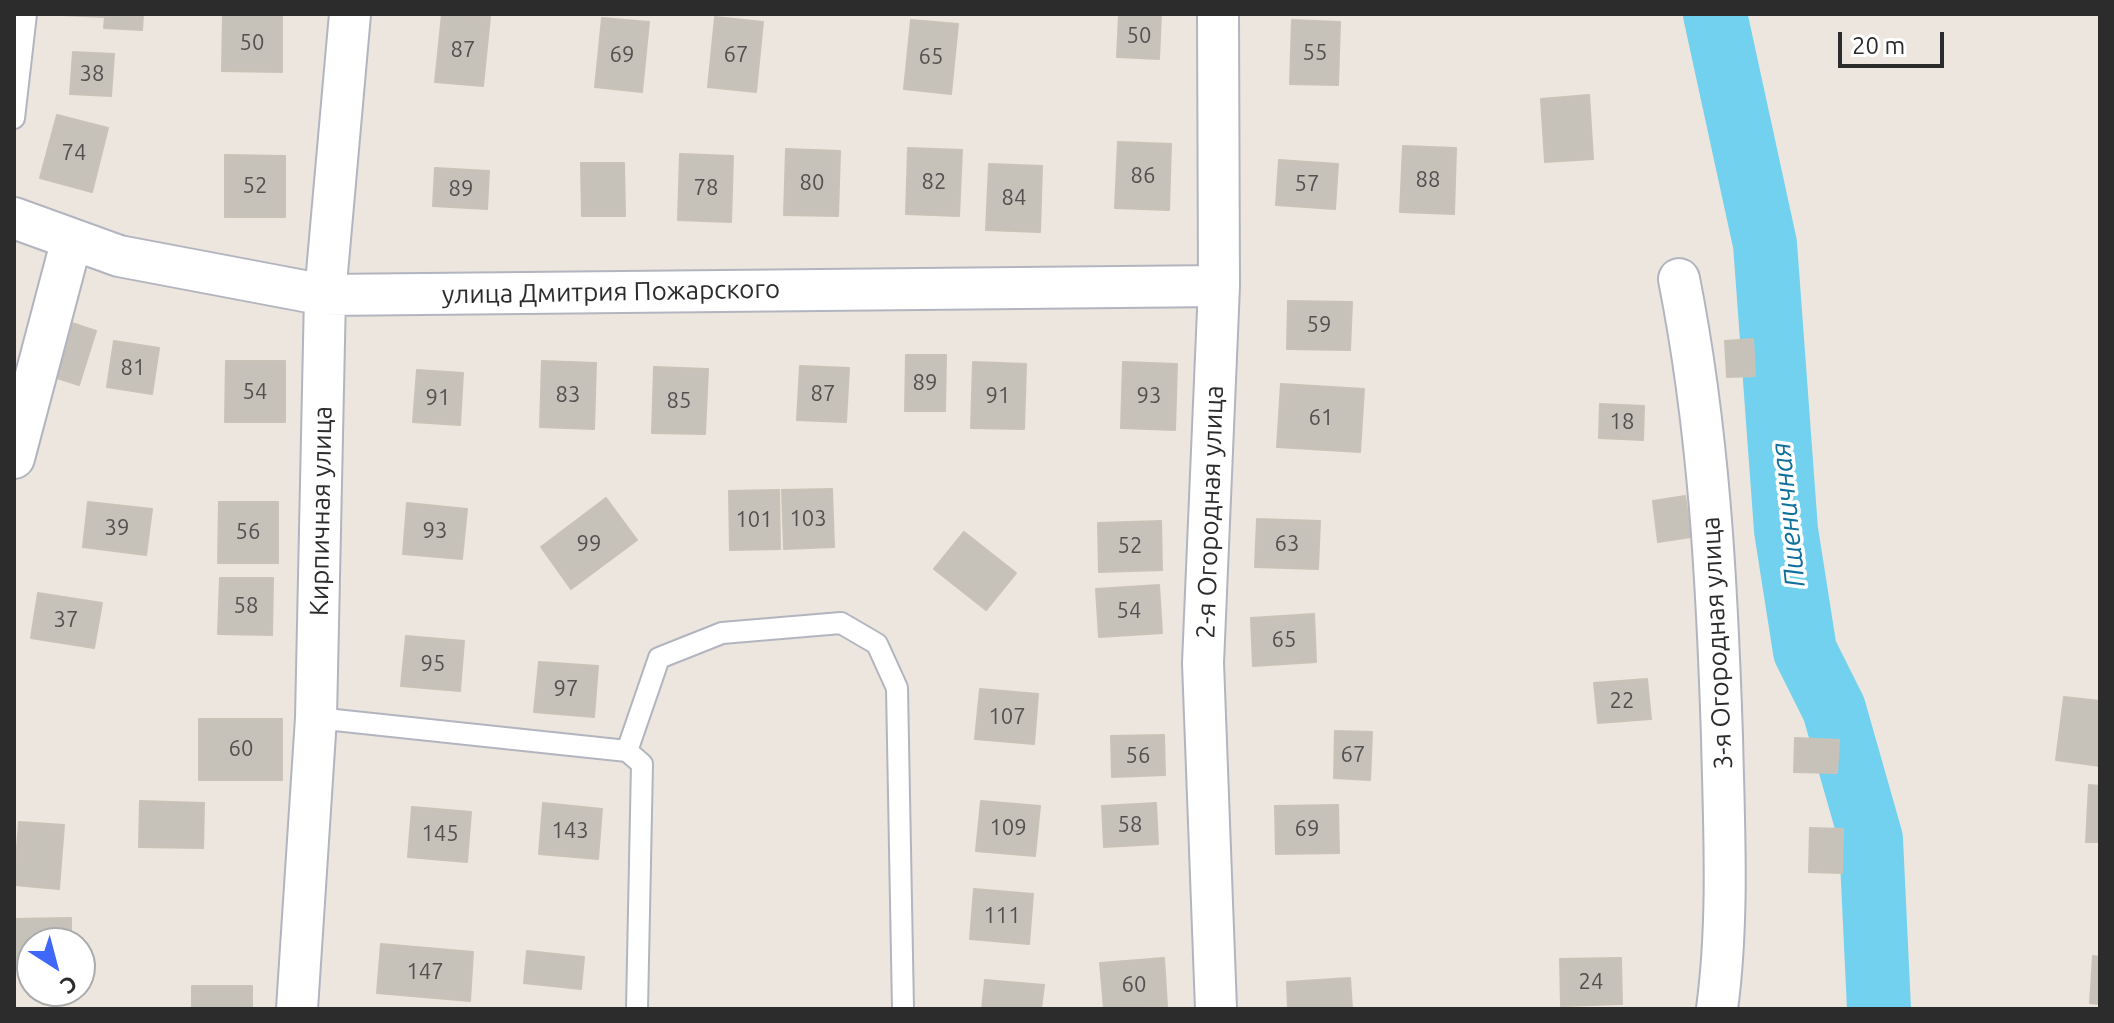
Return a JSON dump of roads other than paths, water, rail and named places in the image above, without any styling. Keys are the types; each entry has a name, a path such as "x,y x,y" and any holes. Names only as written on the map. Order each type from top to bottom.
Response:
{"street":[{"name":"Кирпичная улица","path":"297,1009 316,718 325,295 350,14"},
{"name":"2-я Огородная улица","path":"1216,1009 1203,663 1219,286 1218,14"},
{"name":"улица Дмитрия Пожарского","path":"14,218 119,256 325,295 1219,286"},
{"path":"14,458 72,239"},
{"name":"3-я Огородная улица","path":"1679,279 1689,331 1715,535 1725,855 1723,968 1717,1009"}],"lane":[{"path":"14,118 26,14"},
{"path":"627,751 659,658 722,633 841,623 877,644 897,688 903,1009"},
{"path":"316,718 627,751 642,764 637,1009"}],"waterway":[{"name":"Пшеничная","path":"1715,14 1765,244 1786,530 1805,651 1834,709 1871,839 1879,1009"}]}
